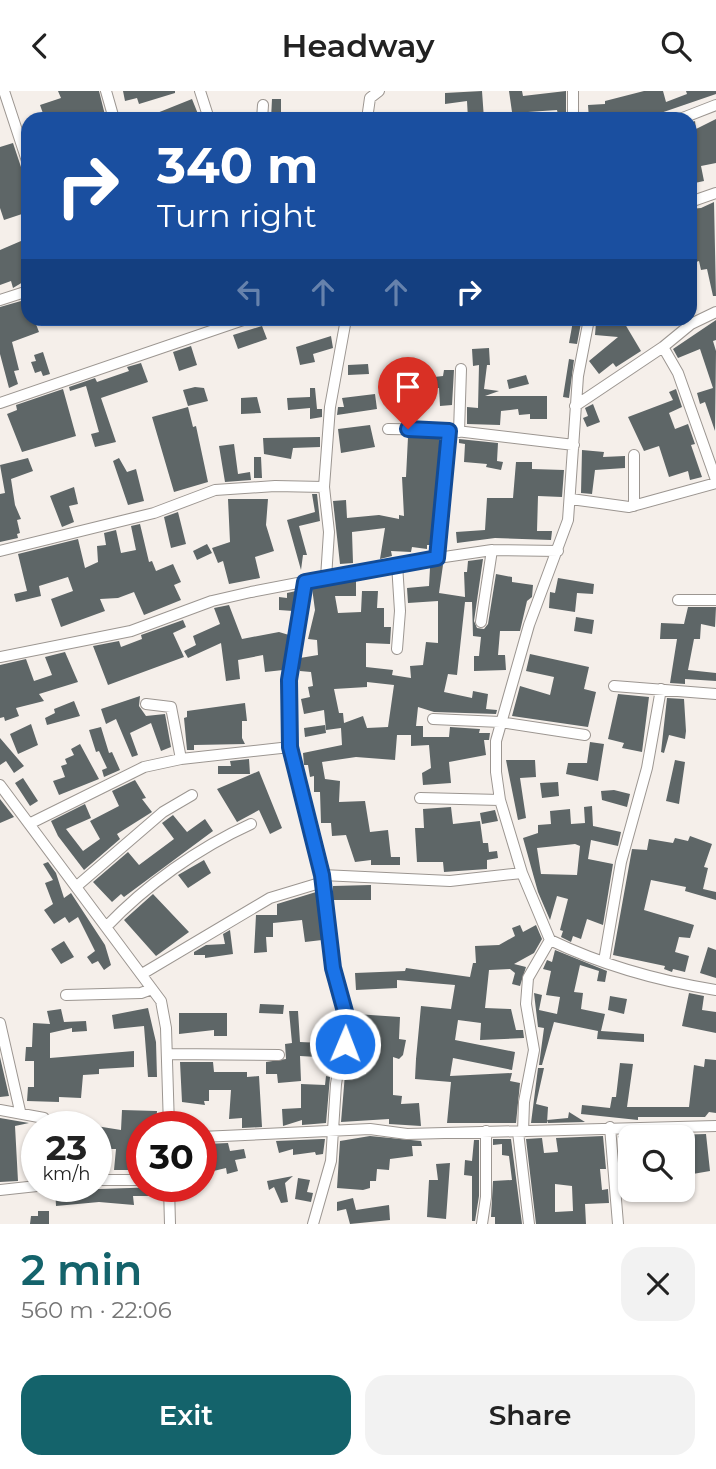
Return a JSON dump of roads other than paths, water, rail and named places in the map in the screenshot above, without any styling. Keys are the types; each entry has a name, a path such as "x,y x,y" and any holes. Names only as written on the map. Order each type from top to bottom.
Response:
{"street":[{"path":"4,91 21,143"},
{"path":"106,91 112,112"},
{"path":"200,91 207,112"},
{"path":"368,112 370,98 379,91"},
{"path":"573,91 573,112"},
{"path":"262,112 263,105"},
{"path":"697,112 716,105"},
{"path":"697,200 716,193"},
{"path":"0,300 21,293"},
{"path":"697,321 716,311"},
{"path":"0,403 226,326"},
{"path":"326,578 328,533 324,487 330,407 345,326"},
{"path":"588,326 575,406 570,499 558,551 529,625 496,741 500,800 522,873 550,940 674,984 716,990"},
{"path":"575,406 663,347 689,326"},
{"path":"570,499 615,507 634,506 716,482 678,373 663,347"},
{"path":"437,558 461,369"},
{"path":"388,429 454,431 574,445"},
{"path":"634,455 634,506"},
{"path":"0,551 154,513 215,490 275,486 324,487"},
{"path":"481,622 492,550"},
{"path":"0,657 131,631 212,601 397,564 492,550 558,551"},
{"path":"397,564 400,611 397,649"},
{"path":"305,582 289,680 290,747 322,879 333,968 347,1019 336,1084 331,1161 313,1224"},
{"path":"678,600 716,600"},
{"path":"614,686 716,694"},
{"path":"604,961 621,862 648,768 661,689"},
{"path":"146,704 171,707 181,759"},
{"path":"433,719 500,722 585,735"},
{"path":"29,824 144,767 181,759 290,747"},
{"path":"0,785 161,1001 167,1054 169,1111"},
{"path":"77,886 163,812 192,795"},
{"path":"420,798 500,800"},
{"path":"106,926 125,906 191,857 221,837 251,824"},
{"path":"142,974 270,898 322,879 450,881 522,873"},
{"path":"529,1224 520,1132 534,1050 527,1004 528,978 550,940"},
{"path":"66,995 141,993 152,989"},
{"path":"0,1023 20,1111 0,1110"},
{"path":"167,1054 279,1055"},
{"path":"217,1136 370,1129 407,1134 716,1126"},
{"path":"610,1127 618,1224"},
{"path":"482,1224 486,1197 486,1131"},
{"path":"0,1190 21,1188"},
{"path":"169,1202 170,1224"}]}
